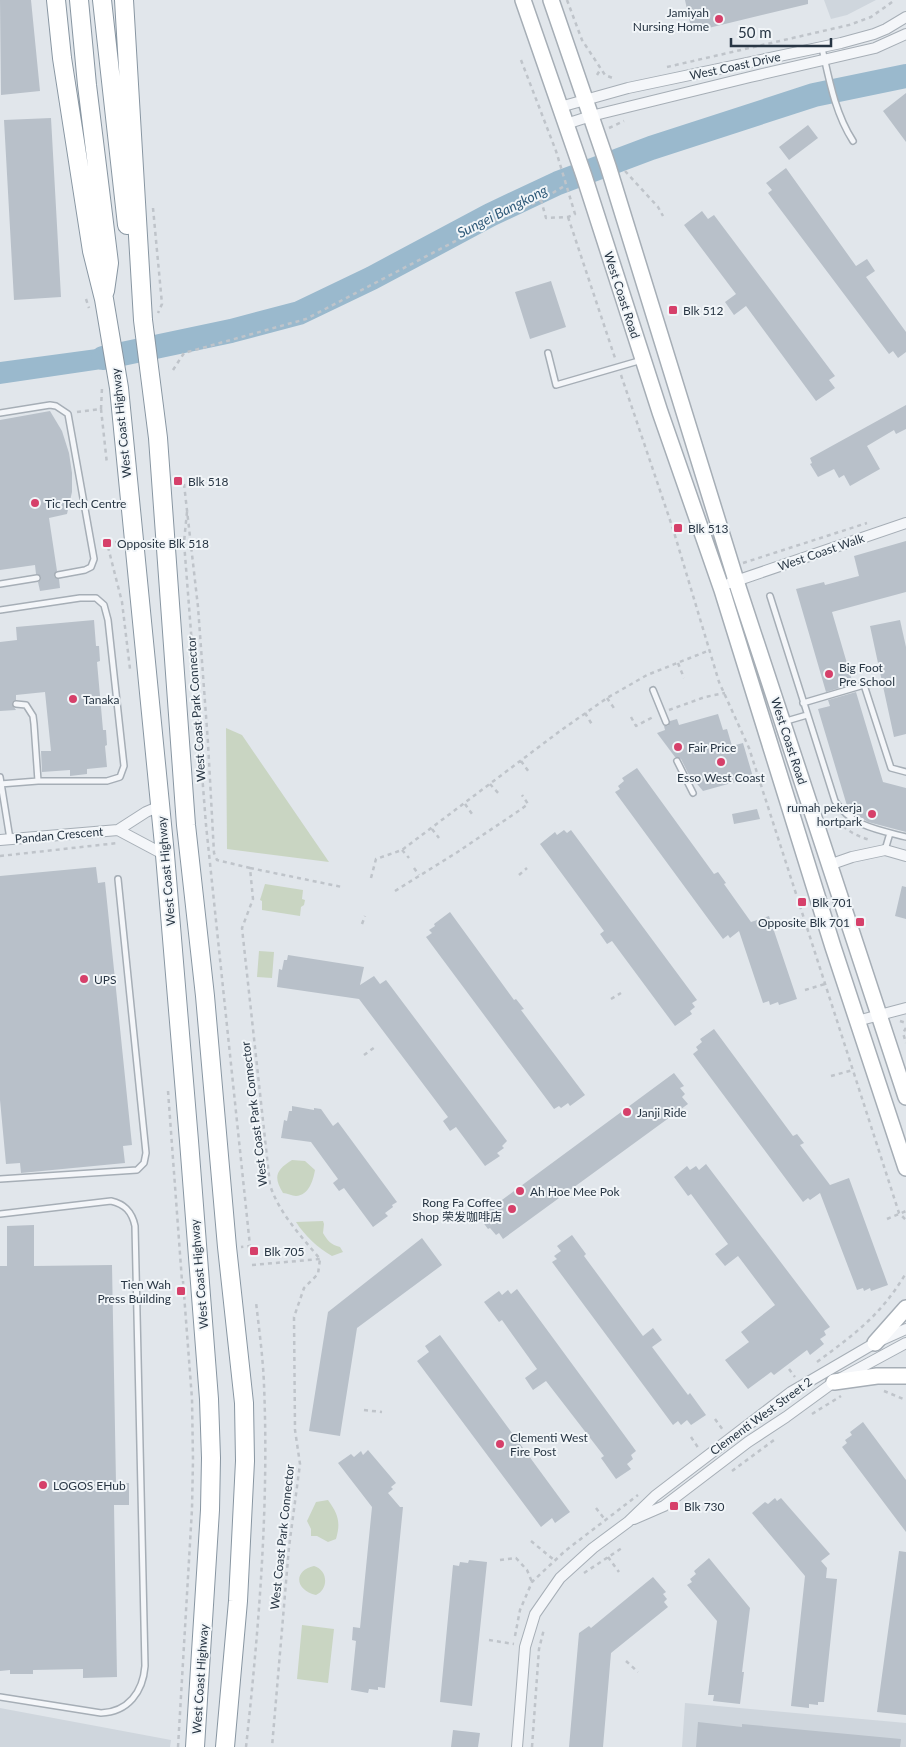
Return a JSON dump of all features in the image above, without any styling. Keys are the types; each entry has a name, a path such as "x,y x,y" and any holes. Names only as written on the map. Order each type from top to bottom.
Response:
{"highway":[{"name":"West Coast Highway","path":"56,0 62,58 92,251 104,299 119,388 165,855 189,1141 209,1400 211,1458 210,1510 195,1747"},
{"path":"80,0 86,85 109,263 104,299"},
{"path":"102,0 134,287 143,314"},
{"name":"West Coast Highway","path":"124,0 143,314 158,438 186,825 205,996 244,1403 245,1461 238,1601 225,1747"},
{"path":"189,1141 195,1146 202,1147 212,1142 217,1136"}],"main road":[{"name":"West Coast Road","path":"523,0 584,176 642,360 722,590 906,1168"},
{"name":"West Coast Road","path":"551,0 608,166 733,574 906,1097"},
{"path":"691,499 708,493"},
{"path":"781,778 791,776 799,770"},
{"path":"875,1343 906,1308"},
{"path":"834,1382 878,1376 906,1376"}],"street":[{"name":"West Coast Drive","path":"560,107 628,88 822,48 878,32 906,17"},
{"name":"West Coast Drive","path":"566,124 591,116 750,77 826,64 858,51 875,48 906,34"},
{"name":"West Coast Walk","path":"733,574 906,523"},
{"path":"722,590 733,574"},
{"name":"Pandan Crescent","path":"5,839 118,830 146,812 160,806"},
{"name":"Pandan Crescent","path":"118,830 165,855"},
{"path":"829,865 852,857 885,850 906,856"},
{"path":"858,1021 906,1008"},
{"name":"Clementi West Street 2","path":"517,1747 524,1648 534,1614 560,1578 593,1548 628,1522 655,1496 773,1405 815,1377 875,1343 906,1329"},
{"name":"Clementi West Street 2","path":"628,1522 664,1506 748,1442 834,1382 906,1343"}],"lane":[{"path":"854,38 858,51"},
{"path":"822,48 834,99 844,127 853,141"},
{"path":"548,353 556,386 642,360"},
{"path":"0,413 50,405 56,406 68,414 94,559 91,567 85,570 58,574"},
{"path":"0,584 37,578"},
{"path":"770,596 835,801 842,811 867,827 906,837"},
{"path":"0,610 80,598 96,598 104,605 108,620 124,766 120,777 114,780 0,784"},
{"path":"803,702 864,685 891,768 906,772"},
{"path":"653,690 666,722"},
{"path":"16,704 26,705 33,716 38,782"},
{"path":"783,722 807,715"},
{"path":"677,761 693,793"},
{"path":"0,777 5,839"},
{"path":"885,850 890,833"},
{"path":"0,1179 137,1170 144,1162 146,1153 118,879"},
{"path":"0,1214 111,1201 119,1203 133,1217 135,1226 144,1666 142,1684 134,1698 125,1707 108,1713 0,1697"}],"path":[{"path":"567,0 582,40 600,70 609,78 623,77"},
{"path":"659,68 849,25 871,17 895,0"},
{"path":"521,60 556,151 576,214 568,217 546,218 541,200"},
{"path":"597,75 600,70"},
{"path":"624,170 658,207 663,216"},
{"path":"173,370 184,353 306,319 494,222 541,200 566,185"},
{"path":"568,217 673,529 720,682 749,748 899,1213 906,1220"},
{"path":"68,414 100,409 107,464"},
{"name":"West Coast Park Connector","path":"184,484 188,506 201,646 214,853 217,860 250,868 253,899 242,928 270,1185 275,1200 289,1222 320,1259 318,1274 304,1288 294,1317 295,1430 300,1464 289,1547 272,1747"},
{"path":"188,506 184,542 206,825 250,1246"},
{"path":"733,574 868,522"},
{"path":"107,543 122,602 130,669"},
{"path":"371,878 376,858 402,850 607,698 646,675 710,650"},
{"path":"678,663 684,678"},
{"path":"631,717 636,726 663,712 705,697 725,694"},
{"path":"607,698 616,711"},
{"path":"586,713 593,726"},
{"path":"520,761 529,772"},
{"path":"490,784 499,794"},
{"path":"395,891 456,853 528,804 522,795"},
{"path":"465,804 472,814"},
{"path":"432,829 439,838"},
{"path":"0,856 118,843"},
{"path":"402,850 409,858"},
{"path":"250,868 342,887"},
{"path":"414,868 419,875"},
{"path":"519,874 527,868"},
{"path":"362,924 365,916"},
{"path":"805,990 826,984"},
{"path":"611,999 621,992"},
{"path":"906,1028 903,1033 906,1043"},
{"path":"364,1055 375,1047"},
{"path":"831,1076 853,1070"},
{"path":"887,1219 906,1212"},
{"path":"252,1265 320,1259"},
{"path":"246,1747 255,1664 264,1516 264,1383 256,1302"},
{"path":"178,1747 192,1518 193,1460 192,1399 185,1316"},
{"path":"878,1390 906,1400"},
{"path":"804,1419 848,1391"},
{"path":"364,1410 382,1412"},
{"path":"715,1419 724,1431"},
{"path":"728,1473 780,1436"},
{"path":"691,1437 699,1449"},
{"path":"596,1508 614,1532"},
{"path":"531,1541 554,1560"},
{"path":"582,1574 622,1548"},
{"path":"608,1557 619,1572"},
{"path":"500,1560 516,1558 527,1570 532,1582"},
{"path":"532,1747 539,1649 545,1625"},
{"path":"489,1640 514,1644"},
{"path":"626,1661 638,1672"}],"shaded area":[{"path":"824,0 876,0 847,15 831,19"},
{"path":"685,1703 906,1723 906,1747 682,1747"},
{"path":"0,1708 171,1740 170,1747 0,1747"}],"green space":[{"path":"226,728 242,735 329,862 227,849"},
{"path":"265,884 303,890 302,899 305,900 304,905 301,907 300,916 262,910 262,901 260,900"},
{"path":"259,951 274,952 272,978 257,977"},
{"path":"292,1160 305,1161 315,1170 312,1183 307,1190 296,1196 283,1193 277,1178 282,1167"},
{"path":"323,1221 323,1233 332,1244 340,1247 343,1252 332,1256 327,1253 308,1237 296,1222"},
{"path":"328,1500 336,1514 338,1528 336,1539 328,1542 317,1536 311,1536 311,1529 307,1521 316,1502"},
{"path":"314,1566 322,1571 325,1580 323,1588 316,1595 304,1589 299,1581 302,1572"},
{"path":"302,1625 334,1629 328,1683 297,1679"}],"water":[{"path":"104,348 102,369 0,384 0,362"}],"building":[{"path":"0,0 31,0 40,91 1,95"},
{"name":"Jamiyah Nursing Home","path":"685,0 808,0 808,4 692,32"},
{"path":"906,93 906,142 883,111"},
{"path":"51,118 61,297 14,300 4,120"},
{"path":"808,125 818,138 789,160 779,147"},
{"path":"786,168 856,266 867,259 875,271 866,277 906,332 906,352 898,358 893,351 889,354 768,193 772,190 766,183"},
{"path":"702,211 708,219 714,215 835,376 829,380 835,388 816,401 746,306 734,315 725,302 736,294 684,225"},
{"path":"551,281 566,327 530,339 515,292"},
{"path":"906,405 906,429 896,434 894,430 867,446 880,469 850,486 844,475 839,478 834,469 818,477 810,464 812,463 810,458"},
{"name":"Tic Tech Centre","path":"50,411 62,431 69,453 72,492 67,514 49,518 57,571 54,575 55,578 59,579 60,588 40,591 38,582 41,580 41,577 36,574 35,565 0,570 0,420"},
{"path":"906,541 906,592 832,612 853,684 826,692 796,589 824,582 825,585 859,576 854,556"},
{"name":"Tanaka","path":"94,620 96,646 99,646 100,661 97,662 103,730 106,730 107,767 87,769 87,774 70,776 70,770 42,772 41,751 51,751 45,692 16,695 16,700 12,704 16,710 0,711 0,642 17,640 16,627"},
{"path":"900,620 906,647 906,734 894,737 870,626"},
{"path":"856,692 883,782 906,788 906,832 868,822 848,809 818,709 830,706 828,700"},
{"name":"Esso West Coast","path":"718,714 723,730 727,729 732,746 743,743 753,777 703,791 688,773 681,759 675,757 657,733 665,730 664,726 668,726 670,721 677,719 679,725"},
{"path":"637,768 714,874 718,872 726,883 724,884 751,922 769,916 797,999 779,1005 778,1002 770,1005 769,1001 763,1003 739,931 730,938 728,935 723,939 615,792 620,789 618,786 624,781 622,778"},
{"path":"757,809 760,819 734,824 732,814"},
{"path":"564,830 567,833 571,830 697,1000 692,1003 695,1007 690,1011 692,1014 675,1026 612,941 607,944 600,934 604,931 540,844 555,832 557,835"},
{"path":"96,867 98,883 105,882 132,1145 123,1146 125,1163 21,1173 20,1163 6,1164 0,1100 0,876"},
{"path":"902,886 906,887 906,919 895,916"},
{"path":"450,912 514,1000 516,999 524,1009 521,1010 585,1095 570,1106 568,1103 561,1108 559,1106 554,1109 426,937 432,933 429,930 435,926 434,924"},
{"path":"288,955 364,967 360,985 374,976 380,984 386,980 507,1141 502,1146 504,1148 497,1153 500,1156 485,1166 456,1127 450,1131 443,1121 448,1117 359,999 277,987 279,969 282,970 284,960 287,960"},
{"path":"714,1029 793,1136 797,1134 804,1143 800,1145 830,1185 849,1178 888,1285 871,1291 870,1288 864,1291 863,1288 857,1290 820,1193 810,1200 808,1198 803,1202 693,1054 698,1050 696,1047 702,1042 700,1039"},
{"path":"674,1073 684,1086 680,1088 685,1094 682,1097 688,1104 503,1239 499,1233 496,1235 490,1228 488,1229 479,1217"},
{"path":"292,1106 314,1110 314,1108 321,1109 333,1126 338,1122 397,1202 385,1213 388,1216 373,1227 344,1188 339,1191 333,1183 338,1179 311,1142 281,1138 284,1120 287,1121 289,1111 292,1111"},
{"path":"706,1164 830,1327 824,1331 826,1335 820,1339 824,1344 810,1355 807,1350 774,1375 771,1372 748,1389 725,1360 749,1342 741,1332 775,1305 738,1256 725,1266 715,1254 728,1244 691,1194 688,1196 674,1177 687,1166 690,1170 696,1166 699,1170"},
{"path":"34,1225 34,1266 112,1265 116,1483 129,1483 129,1505 114,1505 117,1677 83,1678 83,1669 33,1670 33,1674 10,1674 10,1670 0,1671 0,1266 7,1266 7,1226"},
{"path":"572,1235 586,1254 584,1256 643,1336 653,1328 662,1340 652,1347 688,1395 690,1393 706,1415 691,1425 687,1420 681,1425 678,1421 673,1425 552,1262 557,1259 554,1256 561,1251 557,1246"},
{"path":"422,1238 442,1265 357,1328 340,1436 309,1431 328,1312"},
{"path":"517,1289 636,1451 631,1455 633,1459 627,1464 631,1469 616,1479 601,1458 604,1456 546,1381 533,1390 525,1378 537,1369 502,1320 499,1322 484,1302 499,1291 502,1295 508,1290 511,1294"},
{"path":"440,1335 570,1512 555,1523 552,1518 541,1527 417,1361 429,1352 425,1346"},
{"path":"863,1422 906,1480 906,1532 842,1447 847,1443 845,1440 852,1435 850,1432"},
{"path":"368,1450 396,1483 388,1493 400,1507 403,1507 385,1688 378,1687 378,1690 369,1689 368,1693 351,1690 356,1641 352,1640 353,1627 360,1628 372,1507 338,1463 351,1454 354,1457 361,1451 363,1455"},
{"path":"775,1498 777,1501 781,1498 830,1554 821,1561 827,1568 826,1578 837,1579 824,1702 818,1702 818,1705 809,1704 809,1708 791,1706 805,1576 752,1513 765,1502 768,1504"},
{"path":"899,1551 906,1552 906,1715 877,1712"},
{"path":"709,1558 750,1608 740,1704 713,1701 714,1695 708,1695 717,1621 687,1585 692,1582 690,1579 696,1574 694,1571"},
{"path":"469,1560 487,1562 472,1706 440,1702 453,1565 459,1566 460,1562 468,1563"},
{"path":"653,1577 666,1592 663,1594 667,1599 664,1602 668,1607 611,1653 603,1747 569,1747 579,1633 589,1626 591,1628"},
{"path":"698,1722 742,1727 742,1724 901,1739 900,1747 696,1747"},
{"path":"453,1730 480,1733 478,1747 451,1747"}],"waterway":[{"name":"Sungei Bangkong","path":"103,358 231,331 299,313 372,278 490,215 558,183 651,148 814,95 906,76"}],"place":[{"name":"Jamiyah Nursing Home","path":"719,19"},
{"name":"Blk 512","path":"673,310"},
{"name":"Blk 518","path":"178,481"},
{"name":"Tic Tech Centre","path":"35,503"},
{"name":"Blk 513","path":"678,528"},
{"name":"Opposite Blk 518","path":"107,543"},
{"name":"Big Foot Pre School","path":"829,674"},
{"name":"Tanaka","path":"73,699"},
{"name":"Fair Price","path":"678,747"},
{"name":"Esso West Coast","path":"721,762"},
{"name":"rumah pekerja hortpark","path":"872,814"},
{"name":"Blk 701","path":"802,902"},
{"name":"Opposite Blk 701","path":"860,922"},
{"name":"UPS","path":"84,979"},
{"name":"Janji Ride","path":"627,1112"},
{"name":"Ah Hoe Mee Pok","path":"520,1191"},
{"name":"Rong Fa Coffee Shop 荣发咖啡店","path":"512,1209"},
{"name":"Blk 705","path":"254,1251"},
{"name":"Tien Wah Press Building","path":"181,1291"},
{"name":"Clementi West Fire Post","path":"500,1444"},
{"name":"LOGOS EHub","path":"43,1485"},
{"name":"Blk 730","path":"674,1506"}]}
